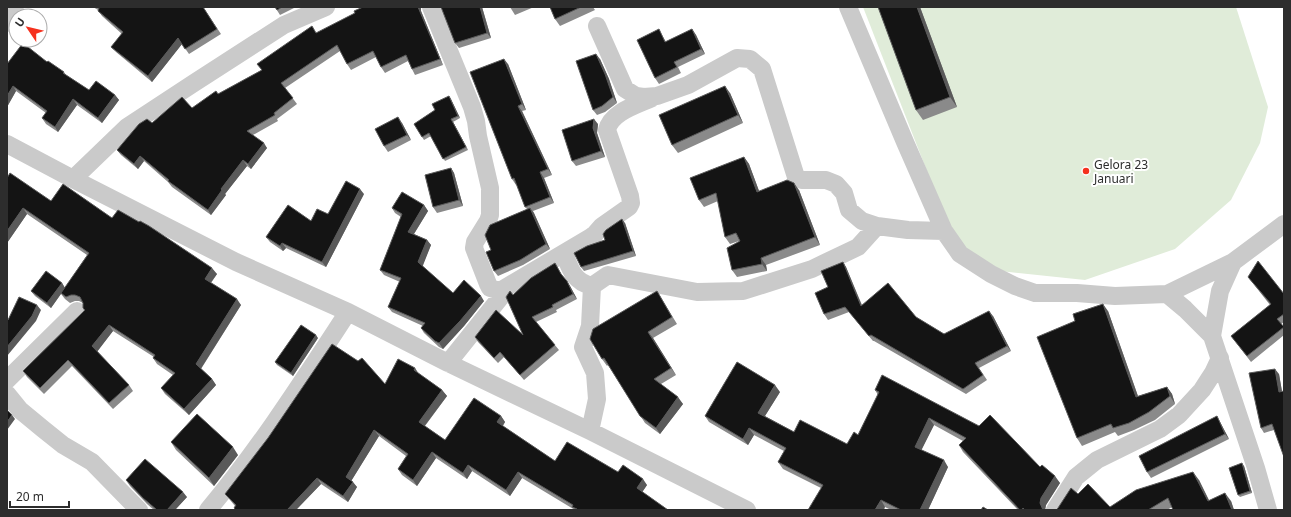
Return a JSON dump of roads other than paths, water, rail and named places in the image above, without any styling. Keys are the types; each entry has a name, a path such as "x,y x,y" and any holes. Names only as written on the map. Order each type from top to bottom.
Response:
{"street":[{"path":"431,7 472,107 476,121 490,188 490,215 475,242 474,248 490,288 500,291 506,288 591,238 602,226 629,207 630,196 607,130 612,119 618,114 657,96 688,85 737,58 750,59 762,69 796,177 802,180 826,180 836,184 844,193 849,210 862,221 877,226 908,230 944,231"},
{"path":"848,7 944,231 960,254 991,274 1015,286 1035,293 1077,293 1115,296 1167,294 1234,262 1284,224"},
{"path":"73,179 127,127 284,25 315,9"},
{"path":"597,26 625,89 636,96 657,96"},
{"path":"7,144 236,262 348,312 448,363 590,431 722,504 747,510"},
{"path":"564,253 576,277 585,285 592,286 608,275 697,292 743,291 812,269 858,247 877,226"},
{"path":"1212,336 1220,291 1234,262"},
{"path":"590,431 597,399 596,373 583,347 590,326 592,286"},
{"path":"448,363 500,298 506,288"},
{"path":"1167,294 1185,309 1212,336 1268,510"},
{"path":"7,380 77,311"},
{"path":"208,510 289,402 348,312"},
{"path":"1055,510 1076,477 1097,460 1160,429 1179,415 1202,390 1213,373 1220,358"},
{"path":"7,394 20,410 63,445 92,462 139,510"}],"place":[{"name":"Gelora 23 Januari","path":"1086,171"}]}
